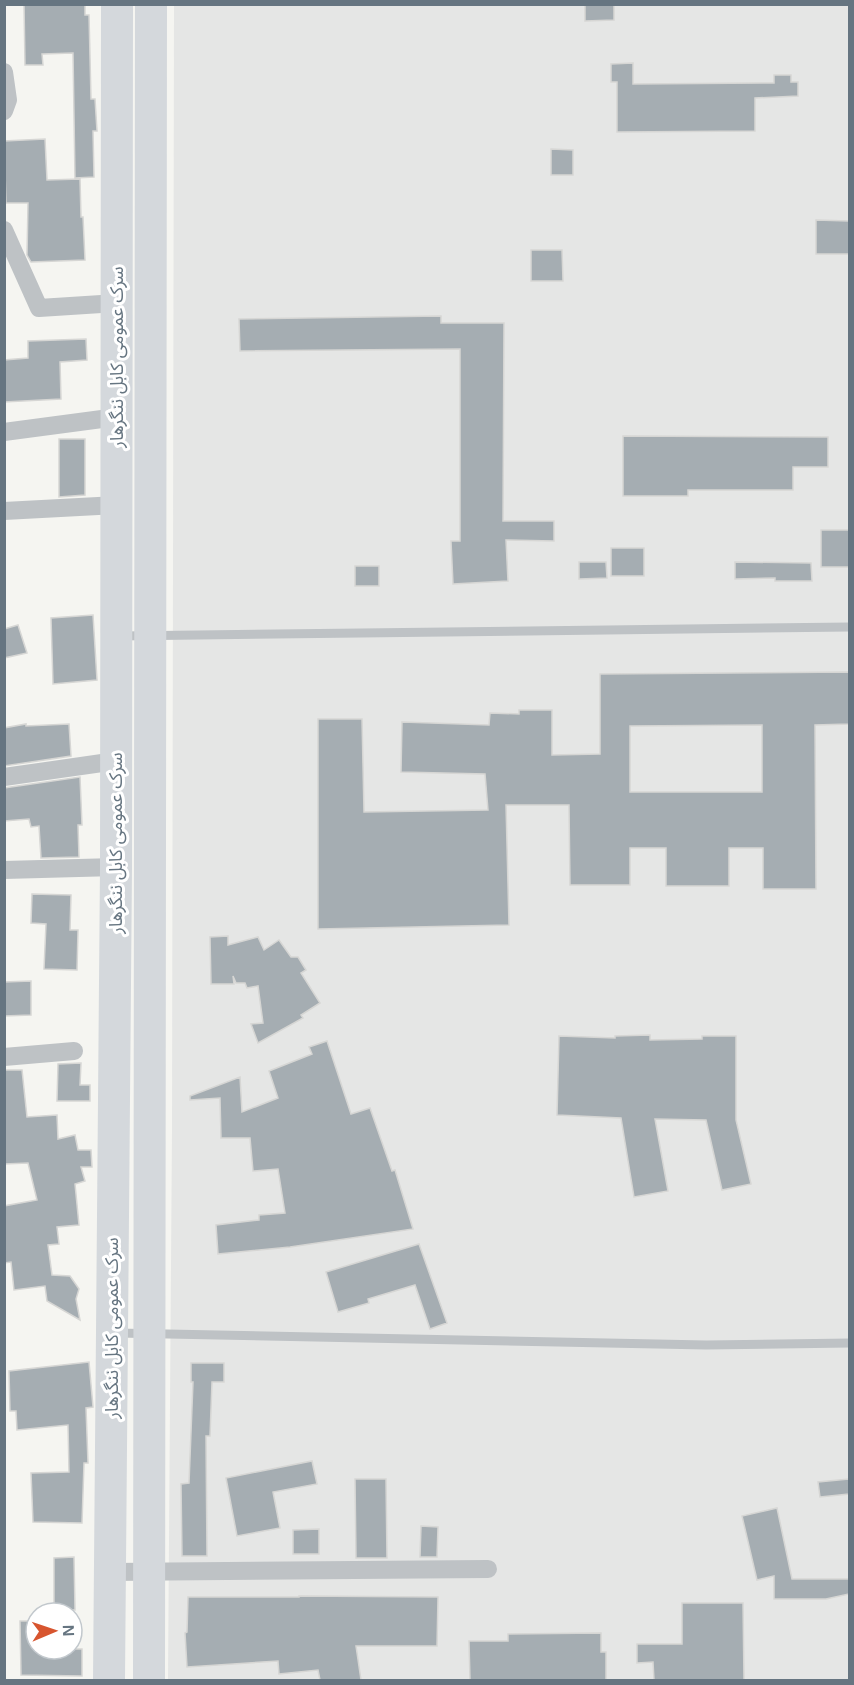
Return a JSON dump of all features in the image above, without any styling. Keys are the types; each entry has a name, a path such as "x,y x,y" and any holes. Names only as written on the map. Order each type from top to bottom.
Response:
{"highway":[{"name":"سرک عمومی کابل ننگرهار","path":"109,1680 116,867 117,4"},
{"name":"سرک عمومی کابل ننگرهار","path":"149,1680 148,834 151,635 152,4"}],"street":[{"path":"4,72 8,100 4,111"},
{"path":"4,230 39,308 117,303"},
{"path":"4,432 117,417"},
{"path":"4,511 117,505"},
{"path":"4,777 116,761"},
{"path":"4,870 116,867"},
{"path":"4,1057 74,1051"},
{"path":"110,1572 488,1569"}],"lane":[{"path":"117,636 849,627"},
{"path":"112,1333 706,1345 849,1343"}],"shaded area":[{"path":"174,5 849,5 849,1680 168,1680 172,1129"}],"building":[{"path":"24,4 85,4 85,15 89,15 91,99 95,99 97,131 93,131 94,177 75,178 73,53 42,54 43,65 25,65"},
{"path":"585,4 614,4 614,20 585,21"},
{"path":"633,63 633,84 774,83 774,75 791,75 791,82 798,82 798,96 755,98 755,131 617,132 617,82 611,82 611,64"},
{"path":"45,139 47,180 80,179 85,260 31,262 27,255 28,203 6,203 4,141"},
{"path":"551,149 573,150 573,175 551,175"},
{"path":"816,220 849,221 849,254 816,254"},
{"path":"531,250 562,250 563,281 531,281"},
{"path":"441,316 441,323 504,323 503,521 554,521 554,541 506,540 508,581 453,584 451,541 460,541 460,349 240,351 239,319"},
{"path":"86,339 87,360 60,362 61,399 4,402 4,360 28,358 28,341"},
{"path":"623,436 828,437 828,467 793,467 793,490 688,490 688,496 623,496"},
{"path":"59,439 85,439 85,495 59,497"},
{"path":"821,530 849,530 849,567 821,567"},
{"path":"611,548 644,548 644,576 611,576"},
{"path":"579,562 606,562 607,578 579,579"},
{"path":"735,562 811,563 812,581 775,581 775,578 735,579"},
{"path":"355,566 379,566 379,586 355,586"},
{"path":"93,615 97,680 53,684 51,618"},
{"path":"18,625 27,653 4,658 4,629"},
{"path":"849,672 849,724 815,725 816,889 763,889 763,848 729,848 729,886 666,886 666,848 630,848 630,885 570,885 569,805 506,805 509,925 318,929 318,719 362,719 364,812 488,810 485,774 401,772 402,722 489,725 490,713 519,714 519,710 552,710 552,755 600,754 600,674","holes":["762,725 762,792 630,792 630,726"]},
{"path":"26,724 26,726 69,724 71,756 4,766 4,728"},
{"path":"80,777 82,825 78,825 79,857 41,858 39,826 31,827 29,819 4,821 4,788"},
{"path":"32,894 71,895 70,930 78,930 77,970 44,969 46,924 31,923"},
{"path":"228,936 228,945 258,937 264,950 279,940 291,957 298,957 306,970 301,973 320,1003 301,1015 303,1018 258,1043 251,1024 263,1023 258,986 247,988 245,983 236,983 233,976 234,984 211,984 210,937"},
{"path":"31,981 31,1015 4,1016 4,982"},
{"path":"650,1035 650,1040 736,1036 736,1120 751,1184 722,1190 706,1120 655,1119 668,1191 634,1197 621,1118 557,1115 559,1036 615,1038 615,1036"},
{"path":"327,1041 351,1114 370,1108 392,1171 395,1170 413,1229 290,1247 218,1254 216,1225 259,1220 259,1215 285,1213 278,1169 253,1171 250,1138 221,1138 220,1098 190,1100 190,1096 240,1077 242,1112 278,1098 269,1071 312,1054 309,1047"},
{"path":"81,1063 80,1085 90,1085 90,1101 57,1101 58,1064"},
{"path":"4,1070 22,1070 27,1117 57,1115 58,1139 75,1135 78,1150 91,1150 92,1167 81,1167 85,1181 75,1184 79,1225 57,1227 59,1244 48,1245 52,1275 70,1276 79,1289 76,1299 80,1320 47,1301 45,1286 14,1290 11,1262 4,1263 4,1206 37,1200 28,1163 4,1164"},
{"path":"419,1244 447,1323 430,1329 415,1285 368,1299 369,1303 338,1312 326,1272"},
{"path":"89,1362 93,1407 86,1408 88,1463 84,1463 82,1523 33,1522 31,1473 69,1472 68,1425 17,1430 16,1411 10,1411 9,1371"},
{"path":"191,1363 224,1363 224,1382 212,1382 210,1436 206,1436 207,1556 182,1556 181,1484 189,1483 193,1382 191,1382"},
{"path":"312,1461 317,1484 273,1492 280,1528 237,1536 226,1478"},
{"path":"355,1479 386,1479 387,1558 356,1558"},
{"path":"849,1479 849,1494 820,1497 818,1482"},
{"path":"777,1508 792,1579 849,1579 849,1594 826,1599 774,1599 774,1576 757,1580 742,1516"},
{"path":"421,1526 438,1527 437,1557 420,1557"},
{"path":"319,1529 319,1554 293,1554 293,1530"},
{"path":"74,1557 75,1601 54,1601 54,1558"},
{"path":"188,1597 438,1597 437,1646 356,1646 361,1680 320,1680 318,1670 279,1674 278,1661 187,1667 185,1633 187,1632"},
{"path":"682,1603 743,1603 744,1680 654,1680 653,1662 637,1663 637,1644 682,1644"},
{"path":"20,1621 24,1621 24,1661 82,1661 82,1676 21,1675"},
{"path":"601,1633 601,1652 606,1652 606,1680 470,1680 469,1641 508,1641 508,1634"}]}
